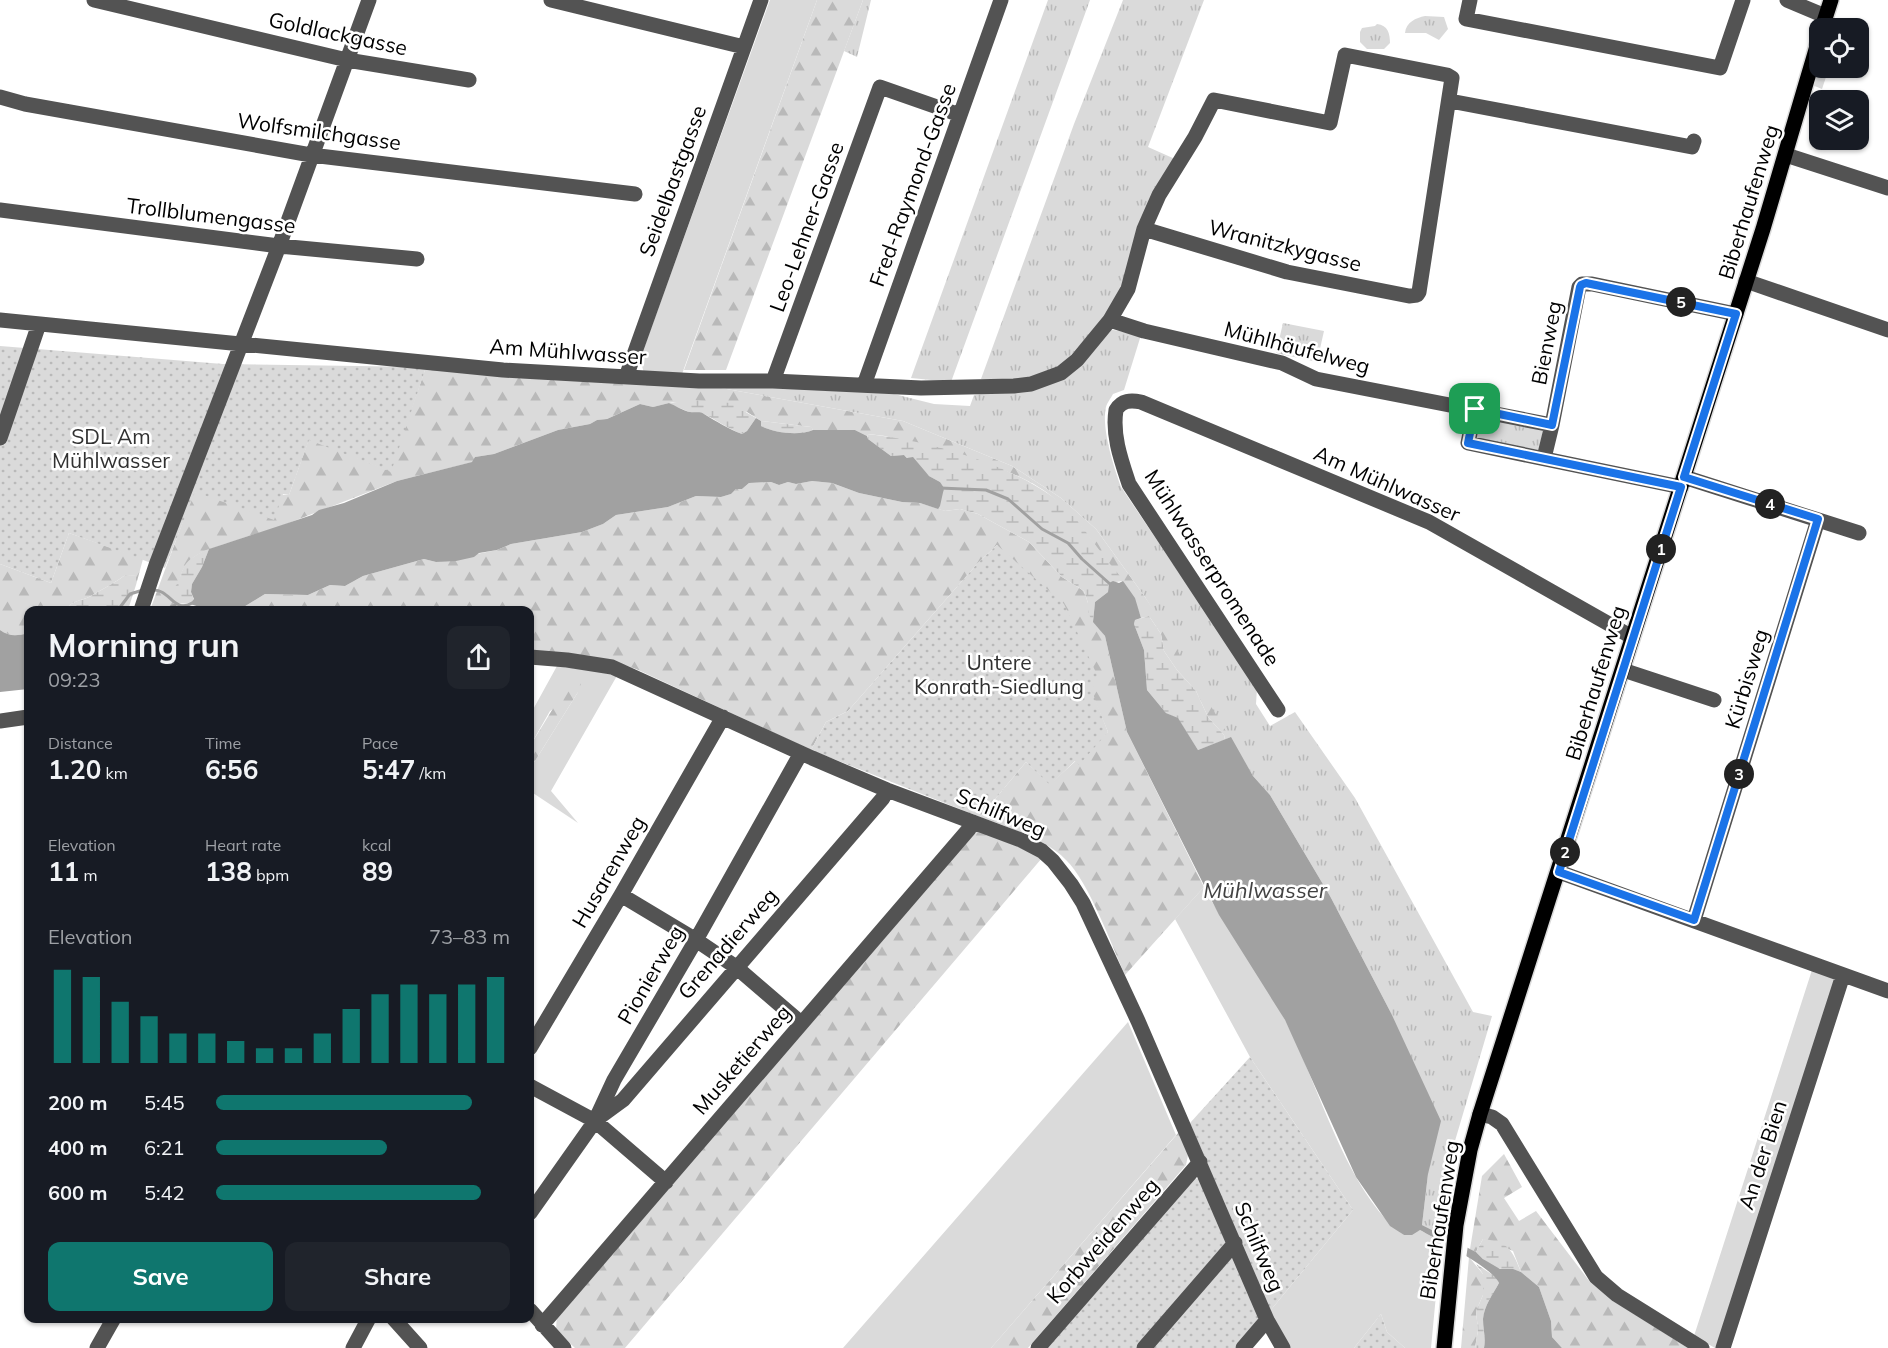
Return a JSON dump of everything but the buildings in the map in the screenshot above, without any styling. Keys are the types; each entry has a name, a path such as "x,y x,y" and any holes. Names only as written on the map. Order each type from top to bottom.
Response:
{"main road":[{"path":"1824,18 1831,0"},
{"name":"Biberhaufenweg","path":"1444,1348 1456,1225 1470,1150 1480,1114 1683,482 1786,155 1809,74"}],"street":[{"name":"Goldlackgasse","path":"94,0 347,60 469,80"},
{"path":"142,606 279,246 369,0"},
{"path":"551,0 744,47"},
{"name":"Seidelbastgasse","path":"626,377 761,0"},
{"name":"Fred-Raymond-Gasse","path":"864,385 1001,0"},
{"path":"1470,0 1466,19 1720,68 1743,0"},
{"path":"1787,0 1816,18"},
{"name":"Am Mühlwasser","path":"0,320 503,370 714,381 773,381 921,388 1014,386 1045,380 1061,374 1077,360 1110,320 1128,289 1144,229 1159,195 1195,137 1214,100 1330,123 1345,55 1451,76 1453,81 1450,101"},
{"name":"Leo-Lehner-Gasse","path":"773,381 880,87 960,115"},
{"name":"Wolfsmilchgasse","path":"0,97 25,104 311,155 634,195"},
{"path":"1450,101 1692,147 1694,141"},
{"name":"Wranitzkygasse","path":"1144,229 1287,272 1409,296 1417,295 1450,101"},
{"path":"1786,155 1888,188"},
{"name":"Trollblumengasse","path":"0,210 279,246 417,259"},
{"path":"1746,281 1888,330"},
{"name":"Bienweg","path":"1552,425 1581,285 1586,283 1736,314"},
{"name":"Mühlhäufelweg","path":"1110,320 1144,331 1282,363 1316,379 1552,425"},
{"path":"0,438 39,324"},
{"name":"Am Mühlwasser","path":"1116,410 1126,401 1141,402 1429,522 1632,637"},
{"path":"1475,409 1468,443 1683,482 1818,519 1859,533"},
{"name":"Mühlwasserpromenade","path":"1116,410 1118,450 1129,484 1278,710"},
{"path":"1544,458 1552,425"},
{"name":"Kürbisweg","path":"1694,920 1818,519"},
{"name":"Schilfweg","path":"534,657 612,667 801,753 1031,845 1053,861 1071,884 1090,919 1200,1162 1267,1320 1283,1348"},
{"path":"1623,670 1714,700"},
{"name":"Husarenweg","path":"534,1041 723,717"},
{"path":"0,737 5,721 24,718"},
{"name":"Pionierweg","path":"534,1207 595,1121 614,1080 801,753"},
{"name":"Grenadierweg","path":"595,1121 622,1100 883,798 887,789"},
{"name":"Musketierweg","path":"542,1324 973,822"},
{"path":"1559,872 1888,991"},
{"path":"621,895 736,967 801,1023"},
{"name":"An der Bien","path":"1723,1348 1843,975"},
{"path":"534,1088 595,1121 666,1182"},
{"path":"1480,1114 1492,1117 1502,1124 1596,1277 1650,1317 1702,1348"},
{"name":"Korbweidenweg","path":"1038,1348 1200,1162"},
{"path":"1144,1348 1234,1243"},
{"path":"534,1315 564,1348"},
{"path":"1243,1348 1267,1320"},
{"path":"97,1348 111,1323"},
{"path":"353,1348 366,1323"},
{"path":"398,1323 420,1348"}],"green space":[{"path":"770,0 817,0 682,374 644,373 640,359"},
{"path":"817,0 863,0 726,370 684,370"},
{"path":"863,0 871,0 857,57 844,51"},
{"path":"1048,0 1090,0 951,382 911,378"},
{"path":"1123,0 1204,0 1148,147 1175,159 1113,307 1058,370 1029,380 981,379 1074,124"},
{"path":"1425,16 1444,17 1448,29 1439,40 1426,33 1405,33 1409,23"},
{"path":"1377,24 1388,30 1390,43 1384,49 1367,49 1360,42 1360,32 1362,28"},
{"path":"1814,78 1826,78 1822,89 1812,85"},
{"path":"1283,323 1324,331 1317,362 1276,353"},
{"path":"1108,329 1141,335 1124,390 1113,394 1106,407 1105,426 1121,487 1257,688 1256,704 1270,726 1295,712 1355,798 1473,1012 1492,1016 1452,1151 1440,1234 1422,1225 1428,1174 1391,1013 1330,896 1270,795 1253,776 1145,597 1096,529 1061,498 1012,466 903,421 721,388 772,387 890,393 934,404 970,406 974,395 1032,387"},
{"name":"SDL Am Mühlwasser","path":"0,346 223,364 426,367 391,472 309,440 289,495 283,494 274,520 195,492 165,568 69,533 51,583 0,564"},
{"path":"426,367 721,388 903,421 1012,466 1061,498 1096,529 1145,597 1234,731 1231,737 1225,740 1224,735 1208,717 1196,691 1164,651 1161,634 1149,616 1141,618 1125,585 1081,527 1063,506 1040,488 1020,477 975,460 885,436 868,434 867,436 855,430 813,430 811,427 761,421 747,412 673,402 653,407 640,404 607,419 558,430 494,454 475,457 473,462 397,481 263,533 207,550 190,560 184,568 178,588 178,603 193,606 151,606 194,492 289,495 309,439 390,471"},
{"path":"693,400 730,403 756,418 742,434 703,413 690,412 669,403"},
{"path":"1480,417 1543,430 1539,450 1475,438"},
{"path":"761,421 811,427 813,430 801,433 780,432 761,426"},
{"path":"867,434 939,447 988,463 1034,484 1068,510 1123,581 1109,583 1108,592 1095,602 1093,622 1088,613 1084,591 1062,577 1029,542 978,514 960,509 945,511 938,509 942,492 940,482 929,476 904,455 891,456 868,439"},
{"path":"812,481 832,483 859,493 902,502 920,503 945,511 960,509 978,514 1029,542 1062,577 1084,591 1088,613 1105,636 1127,732 1204,887 1125,975 1091,898 1075,870 1066,860 1037,840 980,817 1026,762 1050,784 1108,732 1090,689 997,545 977,564 848,711 826,722 811,750 619,663 534,653 534,606 245,606 265,594 308,595 330,585 345,586 363,576 424,559 436,562 497,550 511,544 582,532 603,524 616,515 668,507 696,496 721,497 731,494 736,489 742,489 749,483 771,482 779,485 788,482 796,484"},
{"path":"69,533 143,559 136,585 136,576 125,575 91,596 69,606 24,606 24,634 7,634 0,630 0,564 51,583"},
{"name":"Untere Konrath-Siedlung","path":"997,545 1064,604 1099,679 1091,689 1108,732 1079,765 1075,761 1050,785 1026,762 980,817 811,750 826,722 848,711 977,564"},
{"path":"209,549 192,584 191,592 194,600 190,604 178,603 172,590 184,567 188,561"},
{"path":"125,575 136,576 136,585 129,606 69,606 74,602 91,596"},
{"path":"1149,616 1161,634 1164,651 1196,691 1208,717 1224,735 1225,740 1198,750 1178,719 1166,713 1147,690 1144,650 1134,624 1135,620"},
{"path":"557,666 618,674 551,791 578,823 534,794 534,762 578,692 550,711 534,739 534,708"},
{"path":"577,680 580,680 578,692 534,762 534,739 560,697"},
{"path":"975,830 982,830 1042,858 625,1348 575,1348 556,1330 557,1313"},
{"path":"1204,887 1285,1020 1350,1166 1366,1193 1384,1217 1404,1235 1420,1230 1441,1242 1431,1348 1405,1348 1387,1332 1381,1314 1354,1348 1290,1348 1270,1311 1353,1210 1250,1057 1175,919"},
{"path":"1812,970 1836,980 1719,1348 1715,1348 1694,1336"},
{"path":"1128,1022 1176,1135 991,1348 843,1348"},
{"path":"1250,1057 1353,1210 1270,1311 1190,1123"},
{"path":"1179,1132 1188,1155 1186,1165 1028,1348 991,1348"},
{"path":"1504,1154 1522,1187 1504,1198 1519,1221 1536,1211 1590,1282 1614,1301 1688,1348 1562,1348 1552,1337 1551,1321 1539,1287 1521,1272 1513,1251 1483,1239 1476,1252 1470,1249 1482,1176"},
{"path":"1191,1178 1200,1179 1228,1243 1138,1348 1044,1348"},
{"path":"1483,1239 1499,1242 1508,1248 1521,1272 1497,1268 1484,1259 1476,1252"},
{"path":"1233,1257 1261,1318 1235,1348 1150,1348"},
{"path":"1469,1257 1483,1274 1483,1295 1476,1311 1478,1330 1475,1348 1461,1348"},
{"path":"1476,1264 1496,1277 1499,1283 1485,1309 1484,1348 1475,1348 1478,1330 1476,1311 1483,1295 1483,1274"},
{"path":"1381,1314 1387,1332 1405,1348 1354,1348"}],"water":[{"path":"669,403 688,411 702,413 742,434 756,418 761,421 761,426 787,433 813,430 855,430 867,436 891,456 913,457 929,476 940,482 944,488 940,506 938,509 920,503 902,502 859,493 832,483 812,481 796,484 788,482 779,485 771,482 749,483 742,489 736,489 731,494 721,497 696,496 668,507 616,515 603,524 582,532 511,544 456,561 436,562 424,559 363,576 345,586 330,585 308,595 265,594 245,606 190,604 194,599 191,592 192,584 209,549 312,515 319,510 344,503 397,481 472,462 475,457 494,454 558,430 607,419 640,404 653,407"},
{"name":"Mühlwasser","path":"1113,581 1119,583 1123,581 1135,598 1141,618 1135,620 1134,624 1144,650 1147,690 1166,713 1178,718 1198,750 1231,737 1253,776 1270,795 1330,896 1391,1013 1441,1121 1428,1174 1422,1225 1476,1252 1500,1269 1513,1269 1521,1272 1539,1287 1551,1321 1552,1337 1562,1348 1484,1348 1485,1309 1499,1283 1486,1269 1420,1230 1412,1235 1404,1235 1390,1226 1356,1177 1285,1020 1219,915 1127,732 1105,636 1093,622 1095,602 1108,592 1109,583"},
{"path":"0,630 7,634 24,634 24,689 0,692"}],"pier":[{"path":"1442,1232 1468,1245 1466,1259 1441,1245"}],"waterway":[{"name":"Mühlwasser","path":"940,488 986,490 1008,499 1042,529 1068,543 1110,584"},
{"path":"121,606 130,594 143,590"},
{"name":"Mühlwasser","path":"153,590 164,593 181,605 186,606 192,603"}],"route":[{"path":"1582,284 1736,314 1684,477 1818,519 1694,920 1559,872 1681,487 1468,443 1475,409 1552,425 1582,284"}]}
